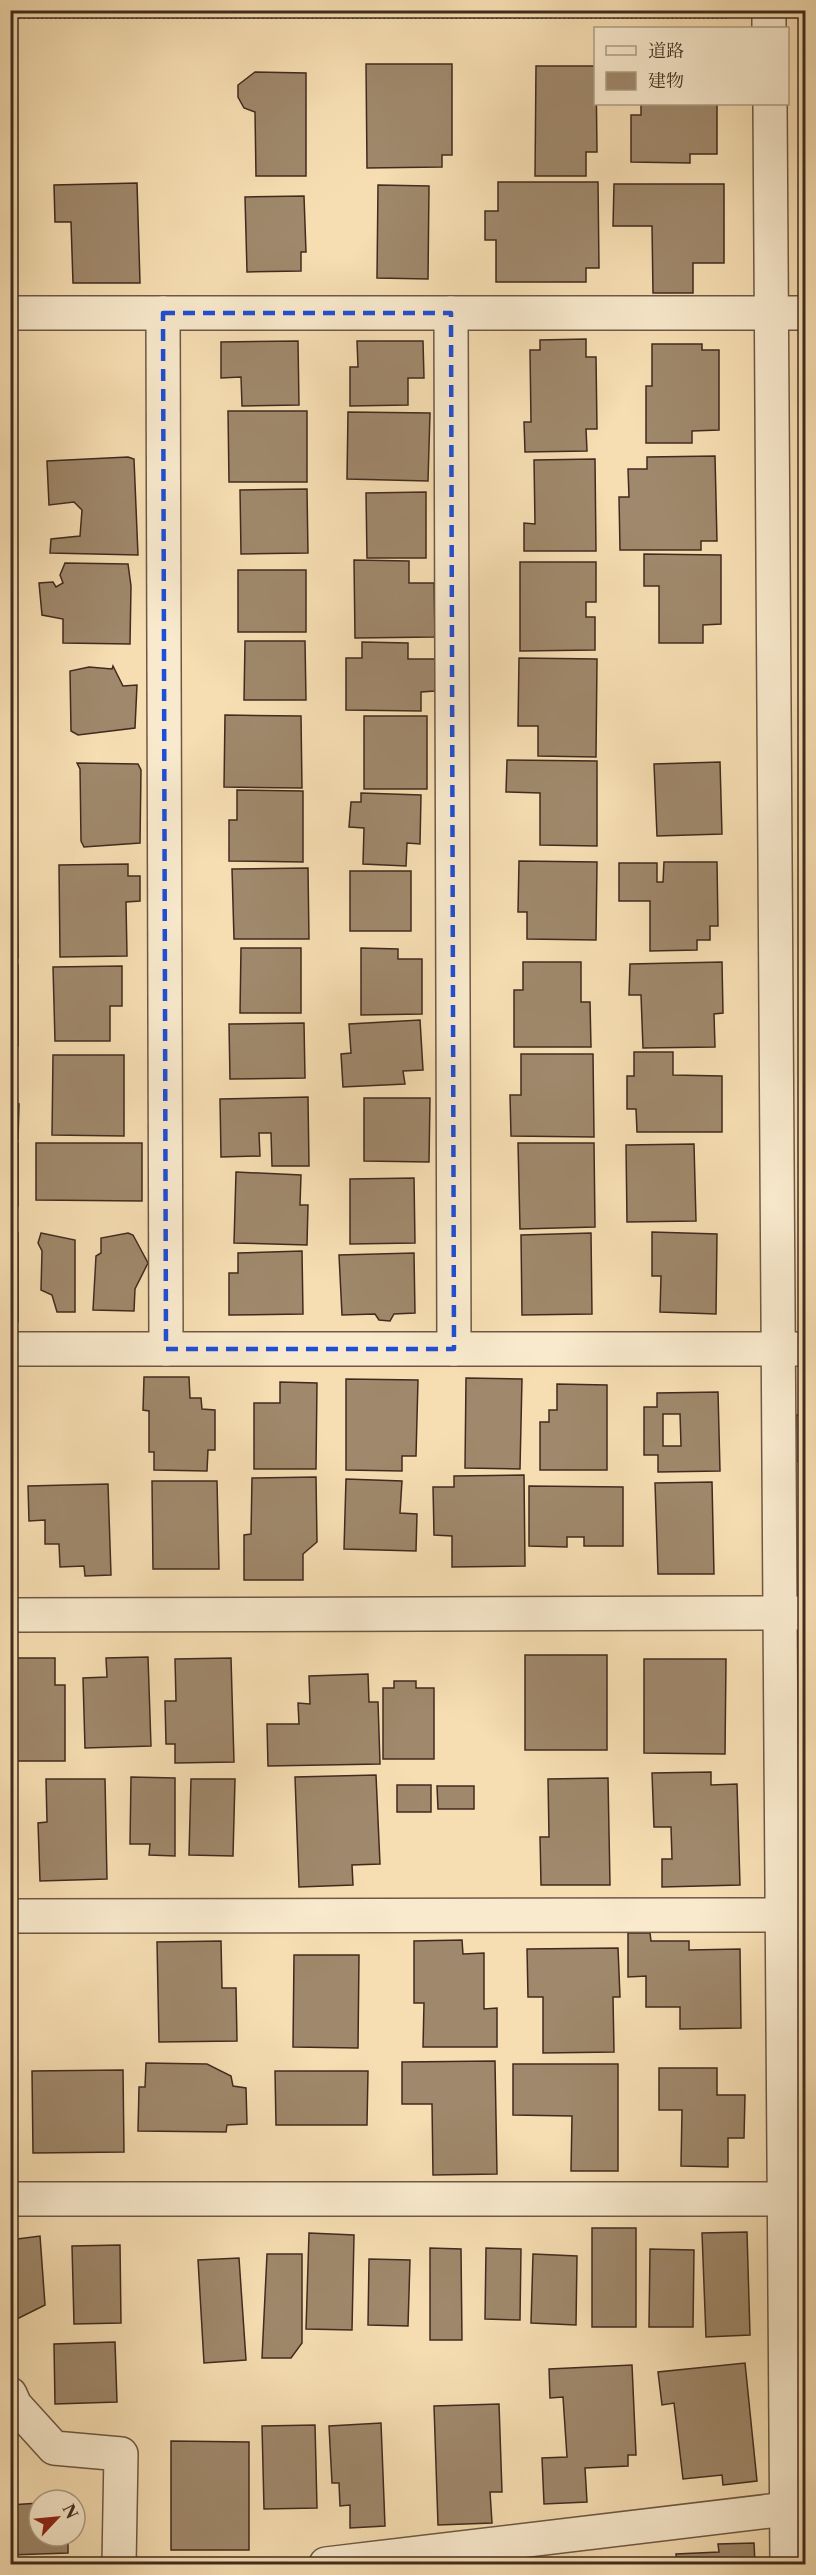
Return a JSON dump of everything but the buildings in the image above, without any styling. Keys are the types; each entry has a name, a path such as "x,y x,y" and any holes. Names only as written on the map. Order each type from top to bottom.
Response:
{"street":[{"path":"770,105 771,313 792,1349 795,2199 787,2509 788,2565"},
{"path":"10,313 806,313"},
{"path":"164,313 166,1349"},
{"path":"452,313 454,1349"},
{"path":"10,1349 792,1349"},
{"path":"10,1615 793,1613"},
{"path":"10,1916 794,1915"},
{"path":"10,2199 795,2199"},
{"path":"12,2403 54,2448 121,2454 119,2565"},
{"path":"326,2565 787,2509"}],"path":[{"path":"10,17 769,19"}],"highlighted area":[{"path":"163,313 451,313 454,1349 166,1349"}]}
